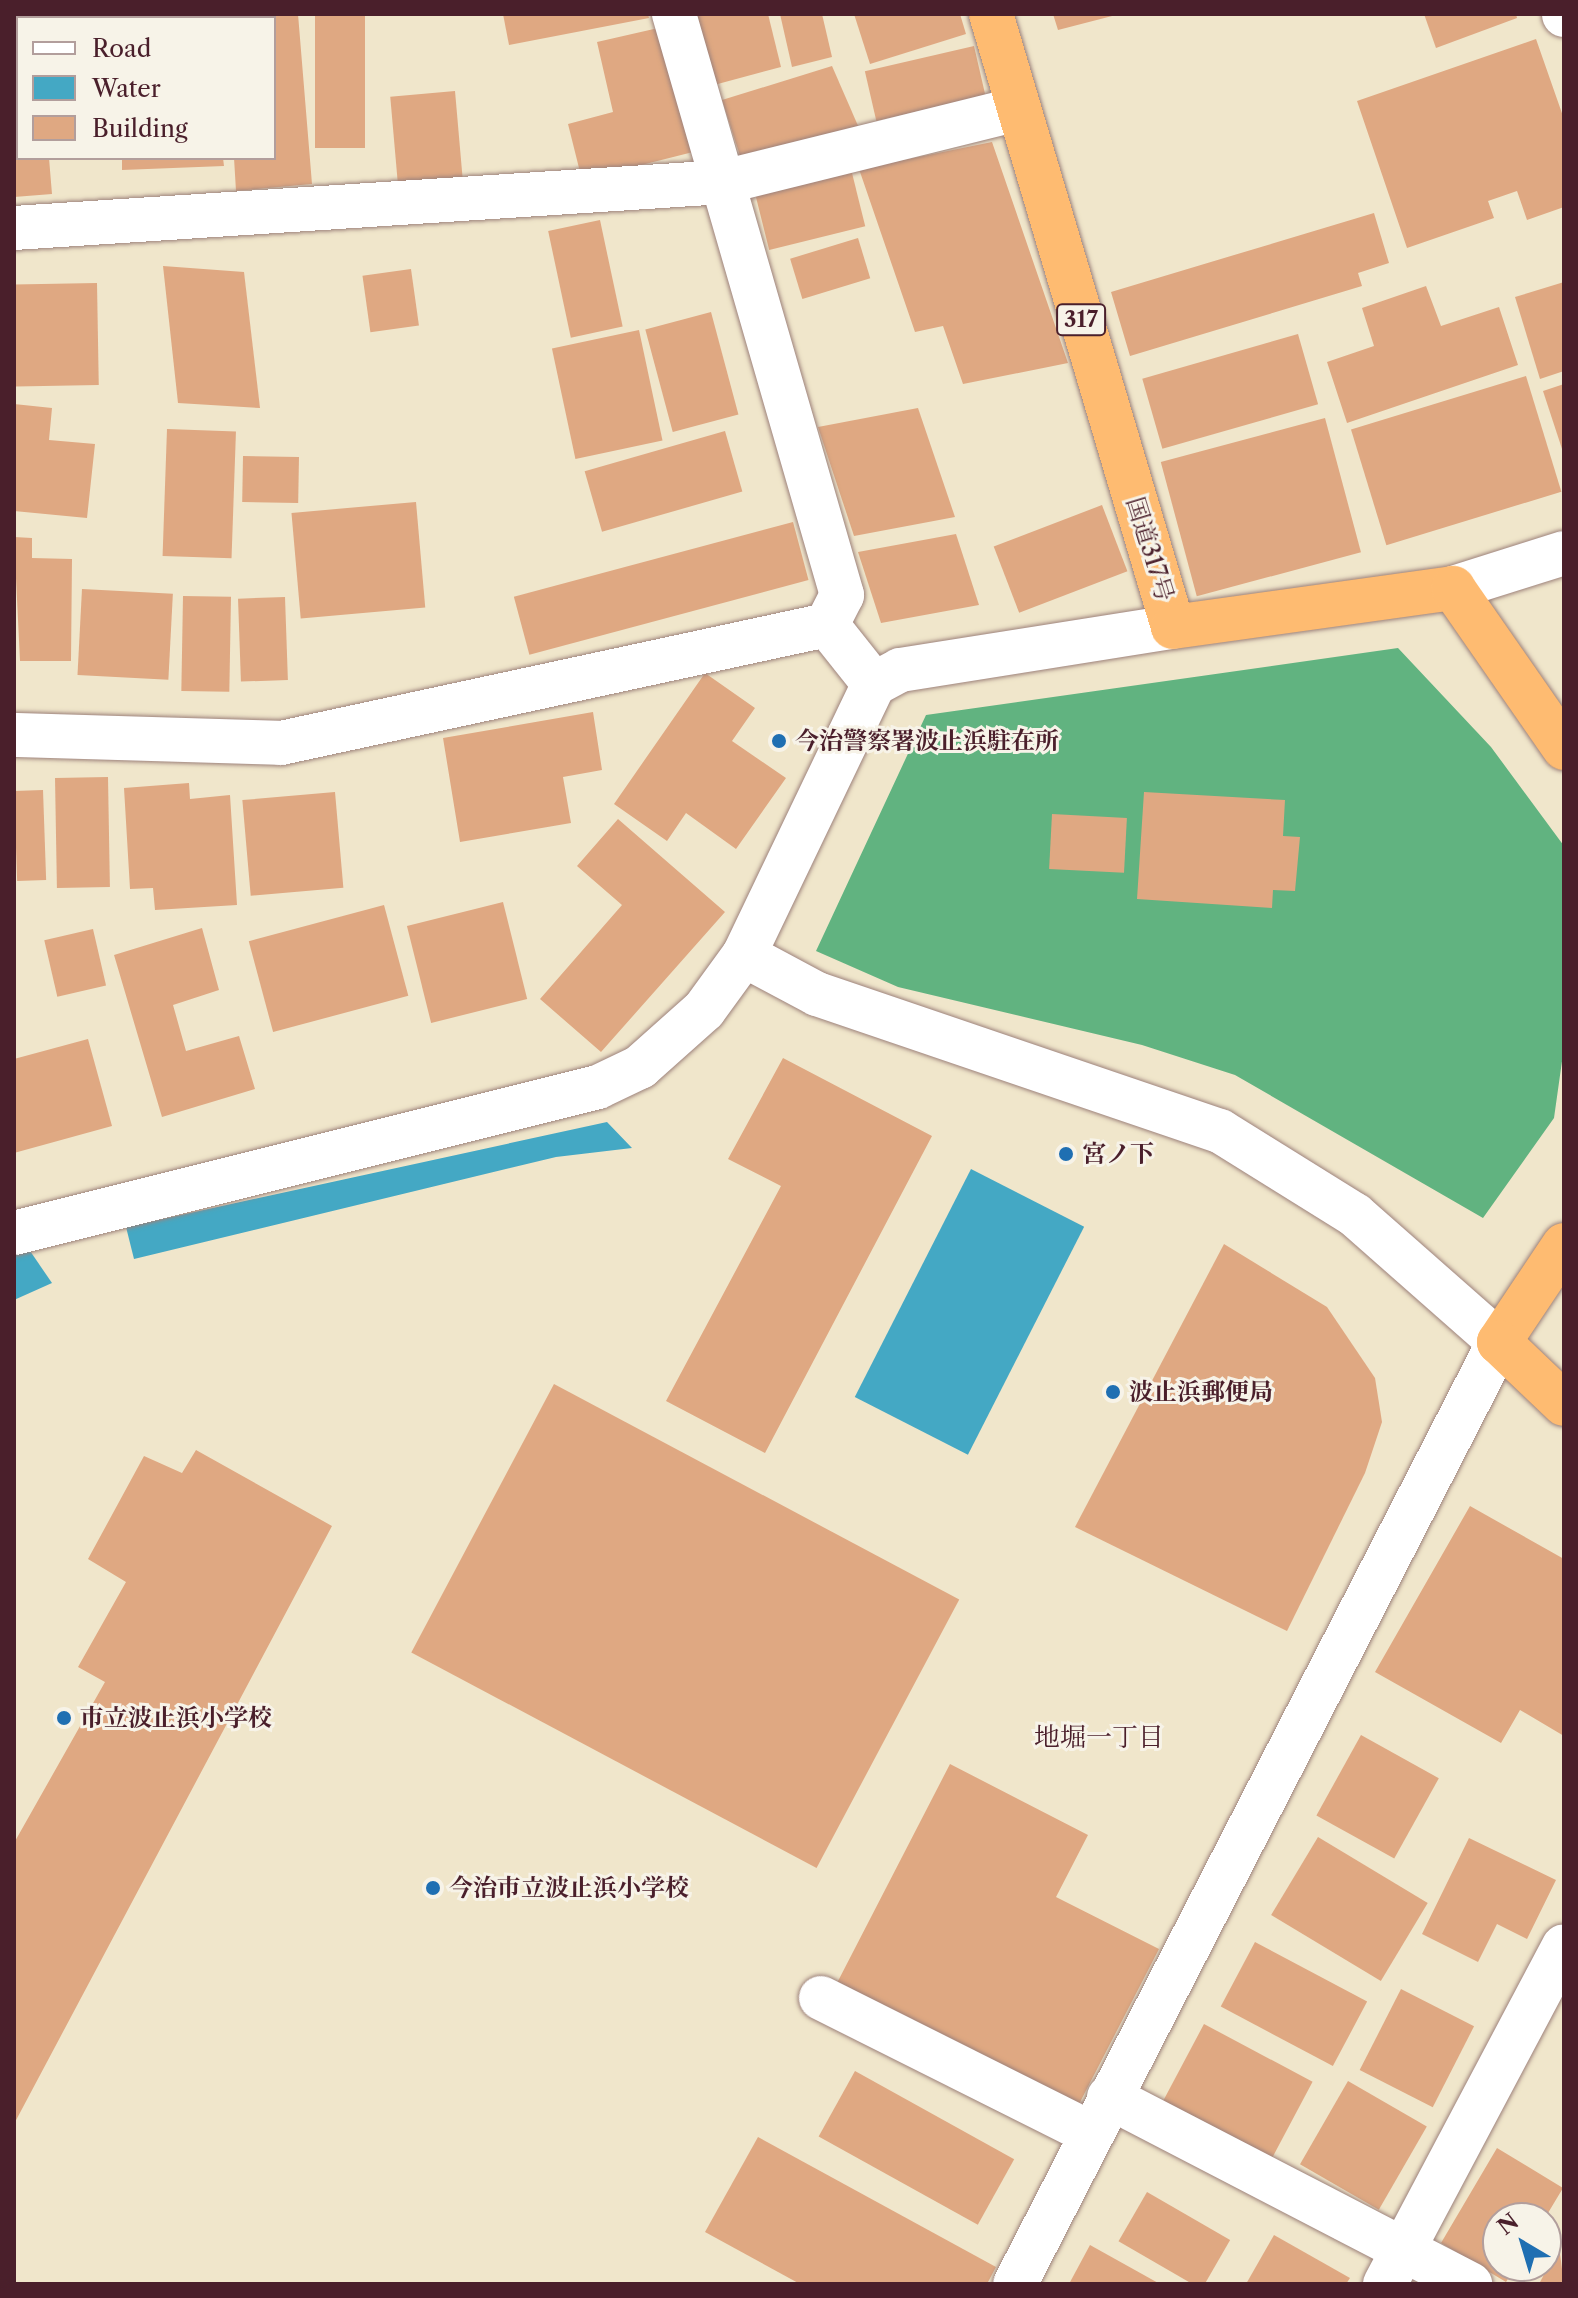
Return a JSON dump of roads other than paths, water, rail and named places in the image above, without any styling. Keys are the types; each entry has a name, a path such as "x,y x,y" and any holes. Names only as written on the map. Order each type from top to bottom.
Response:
{"highway":[{"name":"国道317号","path":"991,14 1173,627 1453,588"},
{"path":"1453,588 1564,748"},
{"path":"1564,1245 1499,1342 1564,1404"}],"street":[{"path":"674,14 842,595 827,625"},
{"path":"14,228 723,182 1018,109"},
{"path":"1453,588 1564,553"},
{"path":"827,625 874,684"},
{"path":"14,735 281,743 827,625"},
{"path":"14,1233 598,1087 640,1067 704,1010 744,955 874,684 900,670 1173,627"},
{"path":"744,955 817,994 1220,1131 1355,1215 1499,1342 1015,2284"},
{"path":"1395,2266 1564,1946"},
{"path":"821,1998 1100,2115 1395,2266 1470,2284"}],"water":[{"path":"607,1122 632,1148 556,1157 134,1259 126,1227"},
{"path":"971,1169 1084,1227 968,1455 855,1397"},
{"path":"28,1248 52,1283 14,1300 14,1255"}],"place":[{"name":"今治警察署波止浜駐在所","path":"779,741"},
{"name":"宮ノ下","path":"1066,1154"},
{"name":"波止浜郵便局","path":"1113,1392"},
{"name":"市立波止浜小学校","path":"64,1718"},
{"name":"今治市立波止浜小学校","path":"433,1888"}],"district":[{"name":"地堀一丁目","path":"1099,1738"}]}
